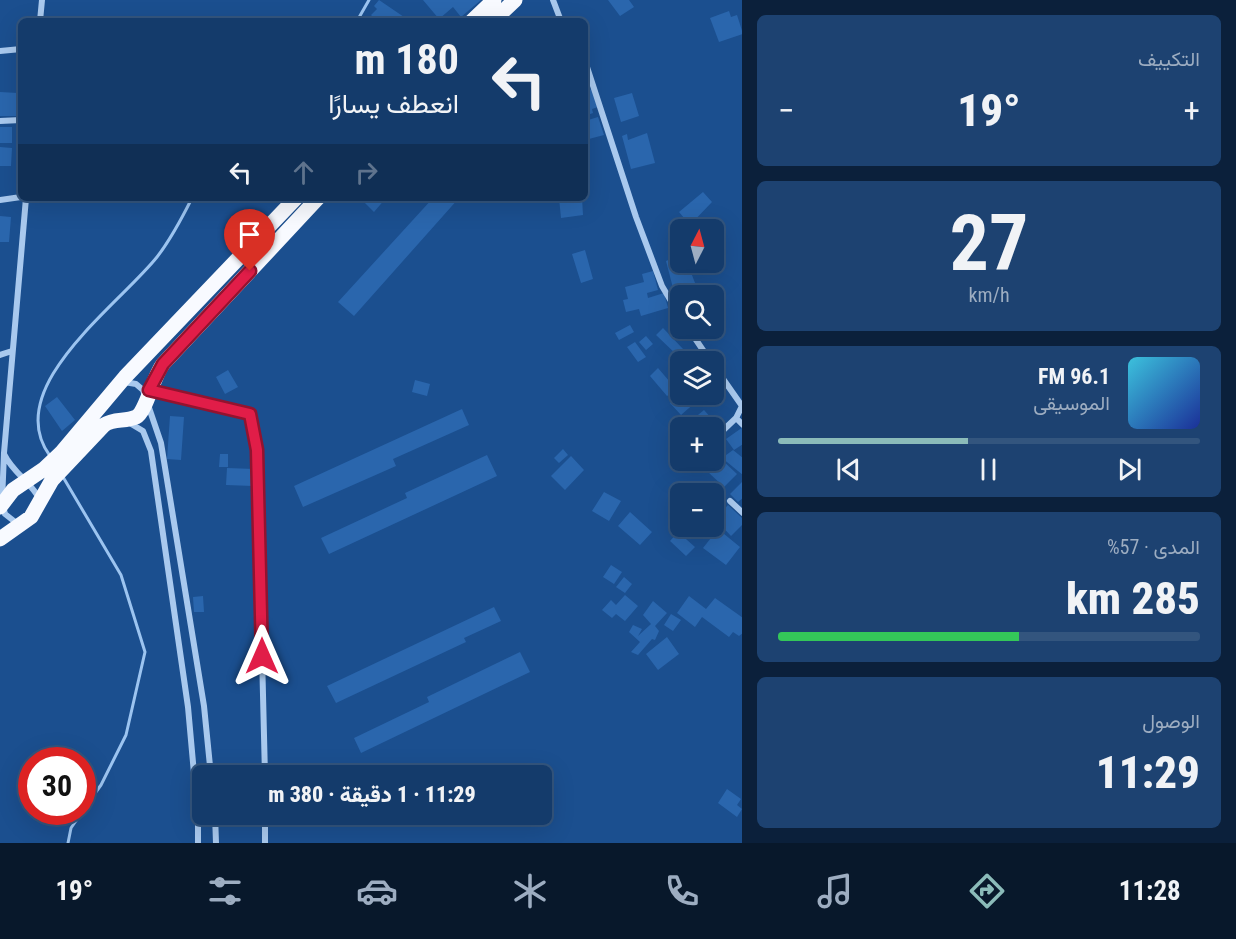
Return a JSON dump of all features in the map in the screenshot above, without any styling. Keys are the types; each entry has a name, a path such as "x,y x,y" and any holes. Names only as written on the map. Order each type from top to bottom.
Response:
{"highway":[{"path":"475,18 494,0"},
{"path":"495,18 515,0"},
{"path":"0,539 31,517 52,480 110,421 121,382 293,201"},
{"path":"1,504 13,490 44,469 114,410 142,413 163,364 315,201"}],"street":[{"path":"40,18 42,0"},
{"path":"553,0 560,18"},
{"path":"0,51 18,49"},
{"path":"588,70 636,217 662,286 670,299"},
{"path":"0,121 18,120"},
{"path":"0,200 18,197"},
{"path":"20,525 5,514 1,504 26,201"},
{"path":"0,355 12,351"},
{"path":"724,380 742,406 736,418 724,429"},
{"path":"121,382 136,384 148,395 162,454 204,706 210,765"},
{"path":"148,395 250,414 257,450 265,765"},
{"path":"114,410 143,431 151,451 188,707 198,818 198,843"},
{"path":"736,418 742,425"},
{"path":"4,453 12,469 34,490 40,502"},
{"path":"730,501 742,513"},
{"path":"215,825 216,843"},
{"path":"265,825 265,843"}],"building":[{"path":"379,0 404,17 374,18 371,15 377,9 374,6"},
{"path":"423,0 481,0 461,17 453,7 438,18"},
{"path":"608,0 629,0 634,7 620,16"},
{"path":"729,11 731,17 737,15 742,34 719,42 710,18"},
{"path":"592,89 598,107 592,109 593,113 588,115 588,90"},
{"path":"0,92 18,93 17,116 0,116"},
{"path":"632,93 639,116 621,122 614,98"},
{"path":"598,117 604,135 588,139 588,120"},
{"path":"0,127 12,127 12,143 0,143"},
{"path":"647,133 655,163 631,169 622,136 627,134 628,140"},
{"path":"0,147 12,148 11,166 0,166"},
{"path":"703,192 712,202 696,219 685,219 679,212"},
{"path":"363,201 383,201 374,212"},
{"path":"430,201 456,201 354,316 338,302"},
{"path":"559,201 582,201 583,215 561,218"},
{"path":"0,216 11,217 9,242 0,242"},
{"path":"585,250 593,279 581,283 572,254"},
{"path":"670,259 670,273 691,273 696,285 672,285 666,261"},
{"path":"653,271 658,290 647,293 648,298 664,293 668,308 641,316 639,309 626,312 623,300 628,299 625,287 644,282 642,274"},
{"path":"630,325 634,332 619,340 615,333"},
{"path":"663,328 670,335 670,339 674,339 684,350 673,351 656,335"},
{"path":"646,336 653,344 646,350 639,342"},
{"path":"635,342 646,357 638,362 627,347"},
{"path":"658,368 670,382 670,394 667,396 650,376"},
{"path":"228,370 238,387 225,394 216,377"},
{"path":"415,380 430,384 427,396 412,392"},
{"path":"57,397 75,420 62,431 45,406"},
{"path":"672,405 692,405 681,415"},
{"path":"462,409 469,425 393,459 396,466 303,507 294,486"},
{"path":"704,410 710,417 696,417"},
{"path":"170,416 184,417 181,460 167,459"},
{"path":"742,428 742,445 734,450 726,439"},
{"path":"563,449 568,455 559,463 554,458"},
{"path":"733,450 742,457 742,474 724,460 724,457"},
{"path":"220,454 228,454 228,467 219,467"},
{"path":"487,455 497,476 329,554 321,538 407,498 405,493"},
{"path":"571,456 584,470 565,490 551,476"},
{"path":"724,462 737,474 724,487 724,483 720,483 708,472 724,471"},
{"path":"227,468 254,469 253,486 226,485"},
{"path":"742,482 742,499 738,502 730,494"},
{"path":"604,492 621,501 609,521 592,511"},
{"path":"728,505 742,518 742,525 731,536 724,529 724,509"},
{"path":"630,512 652,532 640,545 618,526"},
{"path":"724,534 740,547 726,565 703,548 712,537 724,537"},
{"path":"674,537 684,537 695,547 686,556 670,541"},
{"path":"611,565 622,572 614,584 603,577"},
{"path":"624,577 632,584 625,593 616,587"},
{"path":"625,595 638,606 625,621 616,614 612,618 602,610 611,600 616,605"},
{"path":"203,596 204,612 194,612 193,597"},
{"path":"689,596 706,609 715,598 742,617 742,634 739,636 733,632 729,637 702,617 695,627 677,613"},
{"path":"653,601 667,613 655,626 659,631 655,640 652,639 638,655 631,652 640,642 629,632 633,625 642,629 638,636 651,624 643,615"},
{"path":"494,607 501,621 464,638 466,642 336,703 327,686"},
{"path":"671,614 681,620 673,631 664,625"},
{"path":"667,637 679,654 658,670 646,654"},
{"path":"520,652 530,672 361,753 354,738 429,702 427,697"},
{"path":"727,789 741,799 737,805 742,809 737,817 718,803"}],"waterway":[{"path":"359,18 369,0"},
{"path":"50,456 39,430 40,403 52,376 70,349 157,257 172,236 190,201"},
{"path":"63,477 121,575 145,652 126,735 96,792"},
{"path":"68,843 73,825"}],"route":[{"path":"250,271 163,364 149,390 250,414 257,450 262,656"}]}
